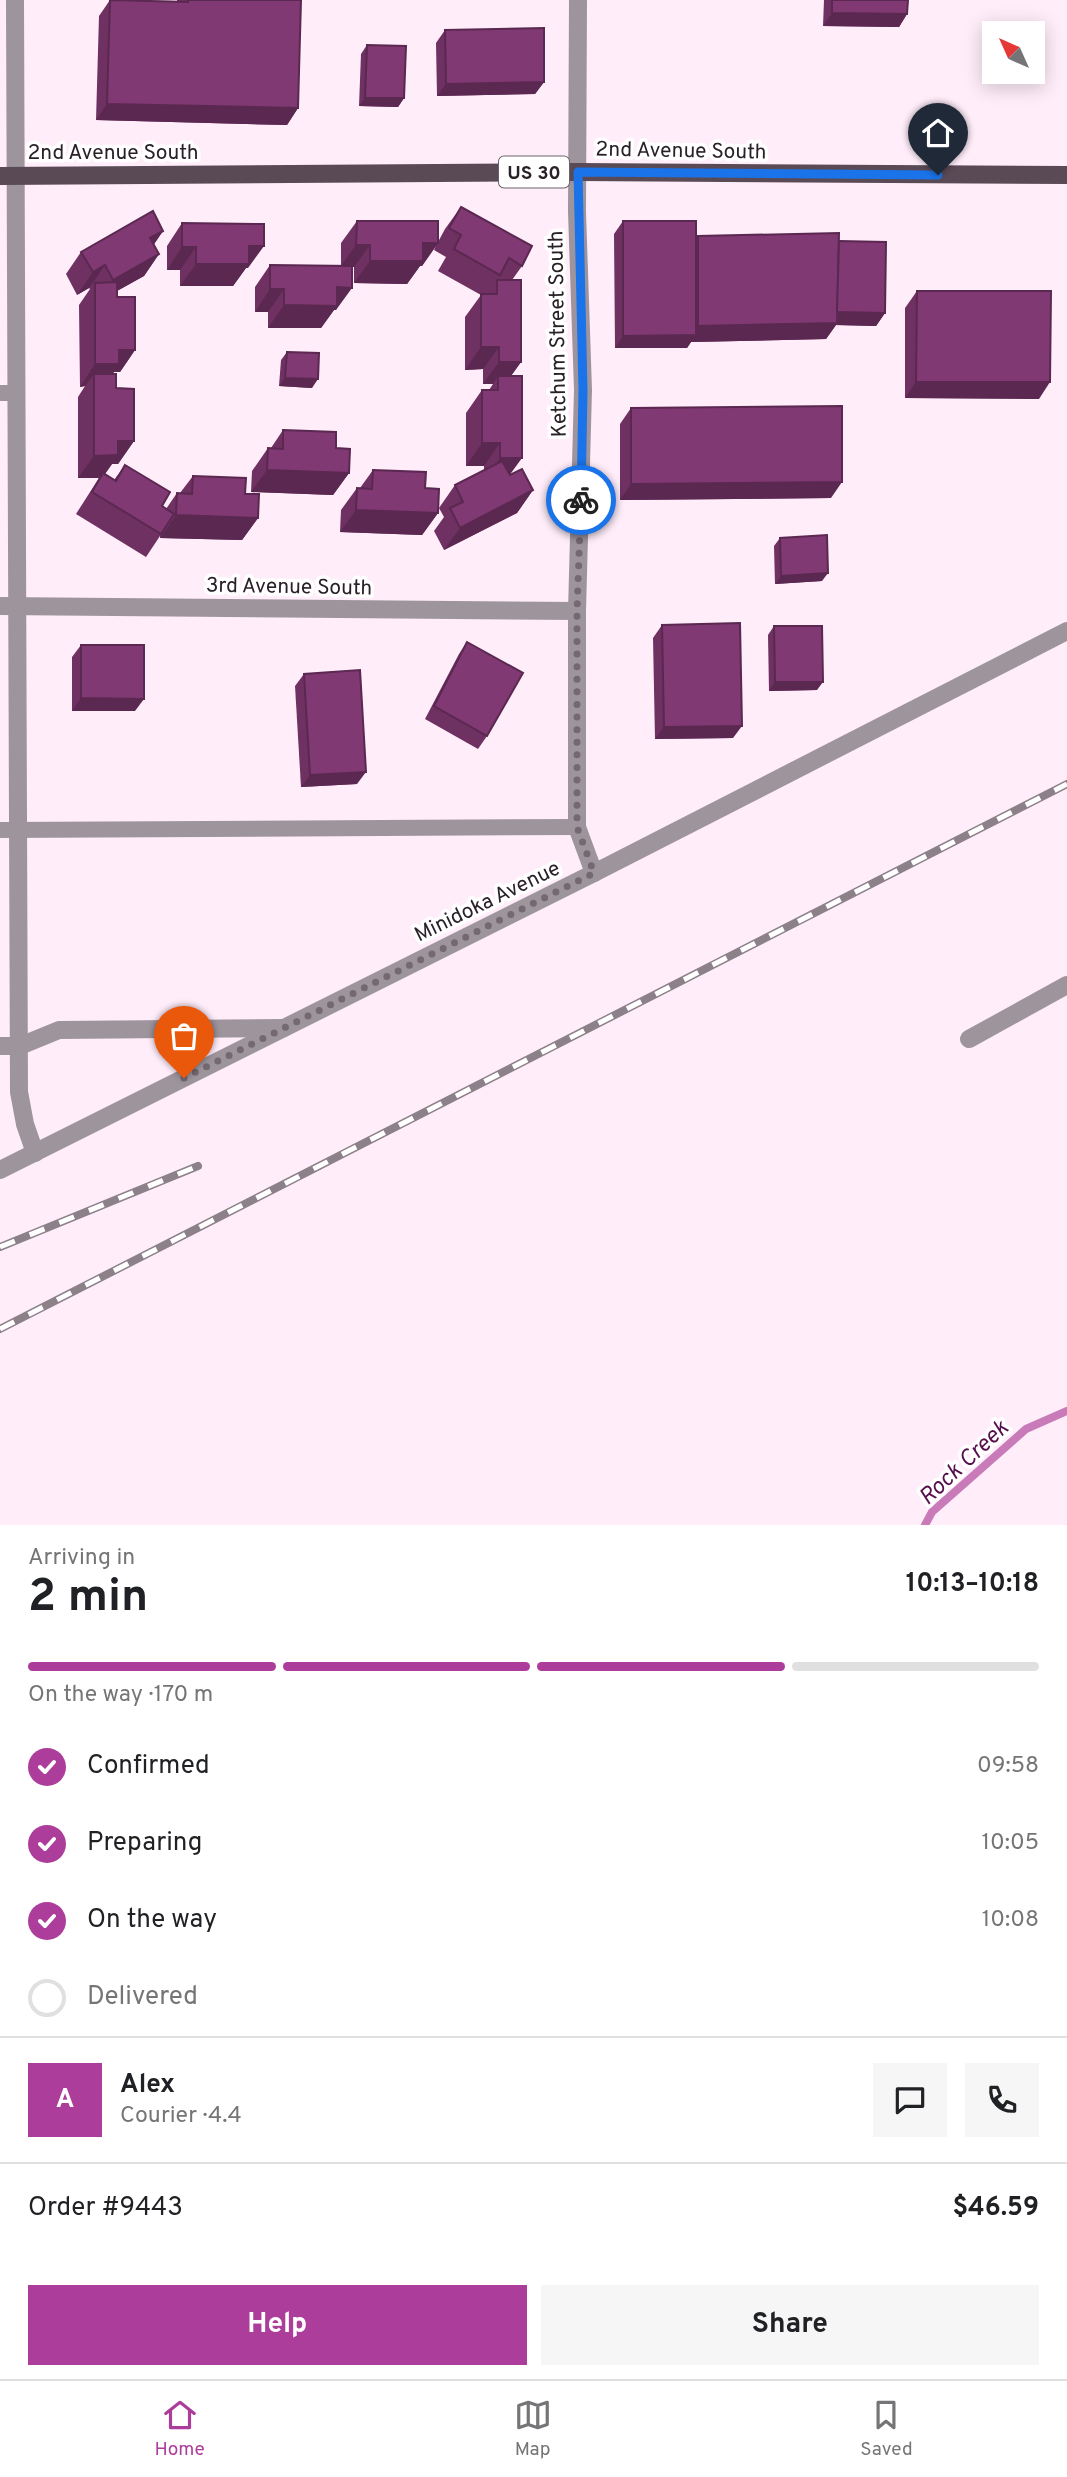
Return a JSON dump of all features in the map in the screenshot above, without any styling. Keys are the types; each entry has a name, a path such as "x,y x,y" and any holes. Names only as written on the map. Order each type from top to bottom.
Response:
{"main road":[{"name":"2nd Avenue South","path":"8,176 578,172 1067,175"}],"street":[{"path":"15,0 8,176 9,606 19,830 19,1092 25,1124 35,1153"},
{"name":"Ketchum Street South","path":"578,0 578,172 583,390 577,611 577,827 594,873"},
{"name":"3rd Avenue South","path":"9,606 577,611"},
{"name":"Minidoka Avenue","path":"0,1170 594,873 1067,631"},
{"path":"969,1039 1067,985"},
{"path":"0,1046 20,1046 59,1030 284,1028"}],"lane":[{"path":"0,830 577,827"}],"building":[{"path":"110,0 301,0 298,108 107,104"},
{"path":"832,0 908,0 907,14 832,13"},
{"path":"544,28 544,82 446,84 445,30"},
{"path":"367,45 406,46 404,98 365,98"},
{"path":"461,207 532,246 522,266 509,258 500,275 454,249 461,235 449,228"},
{"path":"153,211 163,231 150,238 159,254 113,280 105,265 93,272 81,252"},
{"path":"357,221 438,221 438,243 423,243 423,261 370,261 370,245 356,245"},
{"path":"623,221 696,221 696,335 623,336"},
{"path":"182,223 264,224 264,246 249,246 249,264 196,264 196,247 182,247"},
{"path":"839,233 837,323 698,326 698,236"},
{"path":"839,241 886,242 885,313 837,312"},
{"path":"270,265 352,266 352,288 337,287 337,306 284,305 284,289 270,289"},
{"path":"497,280 521,280 521,362 499,362 499,347 481,347 481,294 497,294"},
{"path":"117,282 117,297 135,297 135,350 119,350 119,364 95,364 95,283"},
{"path":"917,291 1051,291 1050,382 916,382"},
{"path":"287,352 319,353 318,379 285,378"},
{"path":"94,374 116,374 116,388 134,389 134,441 118,441 118,455 94,456"},
{"path":"498,376 522,376 522,458 500,458 500,443 482,443 482,390 498,390"},
{"path":"842,406 842,482 631,484 631,408"},
{"path":"283,430 336,432 336,448 350,449 349,473 267,470 268,448 283,449"},
{"path":"502,461 510,475 522,469 533,490 460,528 450,508 463,502 455,485"},
{"path":"125,465 170,492 162,506 174,514 161,534 92,492 103,473 116,481"},
{"path":"373,470 426,472 425,488 439,489 438,513 356,510 357,488 372,489"},
{"path":"193,476 246,478 245,494 259,494 258,518 176,515 177,493 192,494"},
{"path":"827,535 828,573 781,576 780,538"},
{"path":"740,623 742,726 664,727 662,625"},
{"path":"774,626 822,626 823,682 775,682"},
{"path":"467,642 523,673 487,736 434,706"},
{"path":"81,645 144,645 144,699 81,698"},
{"path":"360,670 366,772 310,775 304,674"}],"waterway":[{"name":"Rock Creek","path":"925,1525 932,1512 1026,1429 1067,1411"}],"railway":[{"path":"0,1329 1067,784"},
{"path":"0,1247 198,1166"}],"way so far":[{"path":"184,1078 594,873 577,827 577,611 581,500"}],"route":[{"path":"581,500 583,390 578,172 938,175"}]}
